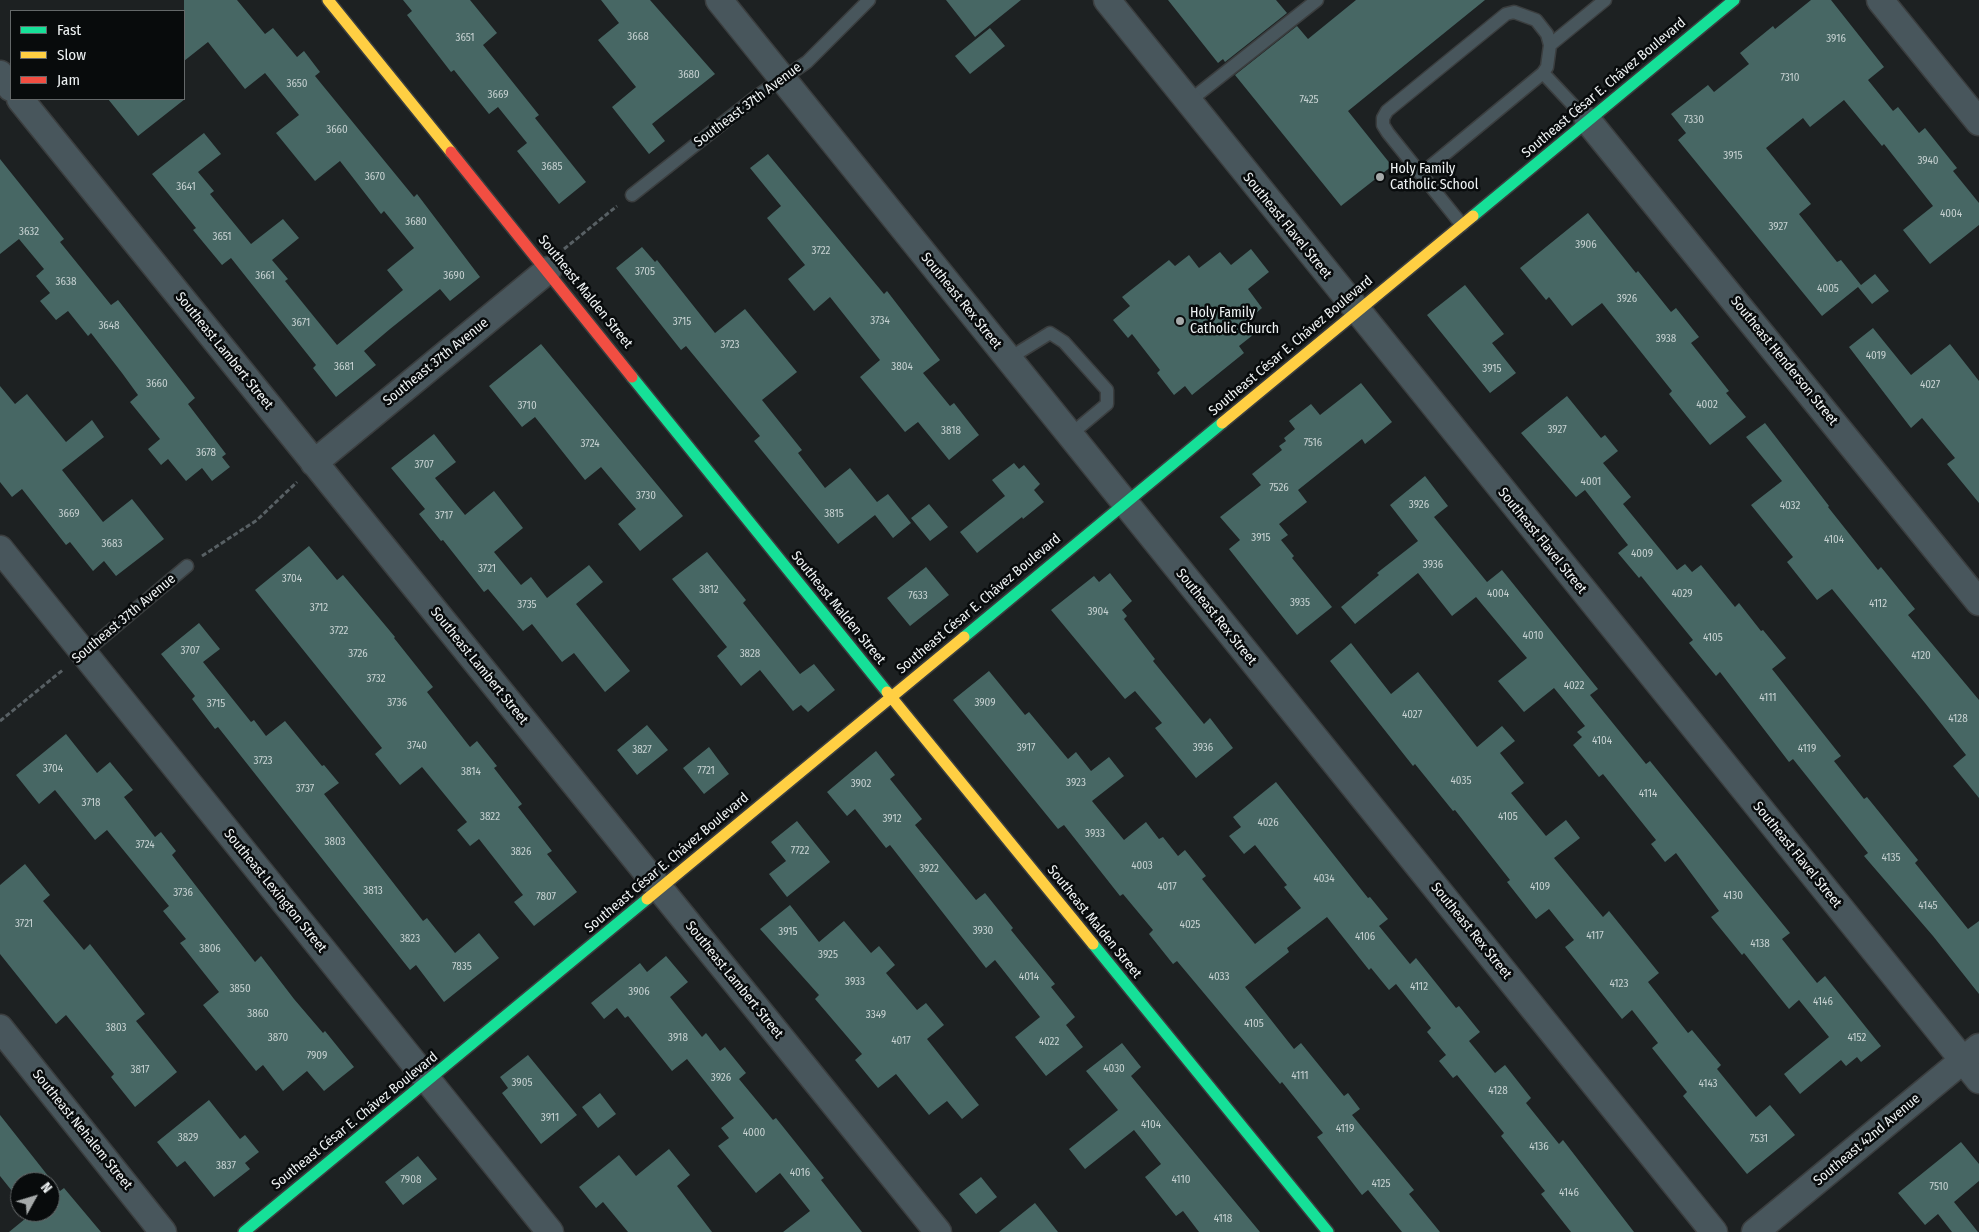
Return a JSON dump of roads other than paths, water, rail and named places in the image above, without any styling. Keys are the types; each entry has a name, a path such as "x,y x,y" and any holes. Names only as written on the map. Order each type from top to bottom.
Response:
{"street":[{"name":"Southeast Malden Street","path":"328,0 891,697 1328,1232"},
{"name":"Southeast Rex Street","path":"719,0 1124,504 1714,1232"},
{"name":"Southeast Flavel Street","path":"1107,0 1356,312 1974,1063"},
{"name":"Southeast César E. Chávez Boulevard","path":"244,1232 1734,0"},
{"path":"1880,0 1979,122"},
{"path":"0,74 10,87"},
{"name":"Southeast Lambert Street","path":"21,100 938,1232"},
{"name":"Southeast Henderson Street","path":"1588,121 1979,602"},
{"name":"Southeast 37th Avenue","path":"314,463 548,270"},
{"name":"Southeast Lexington Street","path":"0,549 550,1232"},
{"name":"Southeast Nehalem Street","path":"0,1028 163,1232"},
{"name":"Southeast 42nd Avenue","path":"1755,1232 1974,1063"}],"lane":[{"name":"Southeast 37th Avenue","path":"632,195 757,96 807,62 869,0"},
{"path":"1188,102 1316,0"},
{"path":"1550,45 1605,0"},
{"path":"1421,174 1543,73 1547,67 1550,45 1547,34 1536,20 1514,12 1506,14 1387,111 1383,118 1388,133 1462,225"},
{"path":"1543,73 1588,121"},
{"path":"1008,359 1050,333 1064,342 1107,390 1107,404 1070,435"},
{"name":"Southeast 37th Avenue","path":"84,653 187,566"}],"place":[{"name":"Holy Family Catholic School","path":"1380,177"},
{"name":"Holy Family Catholic Church","path":"1180,321"}]}
